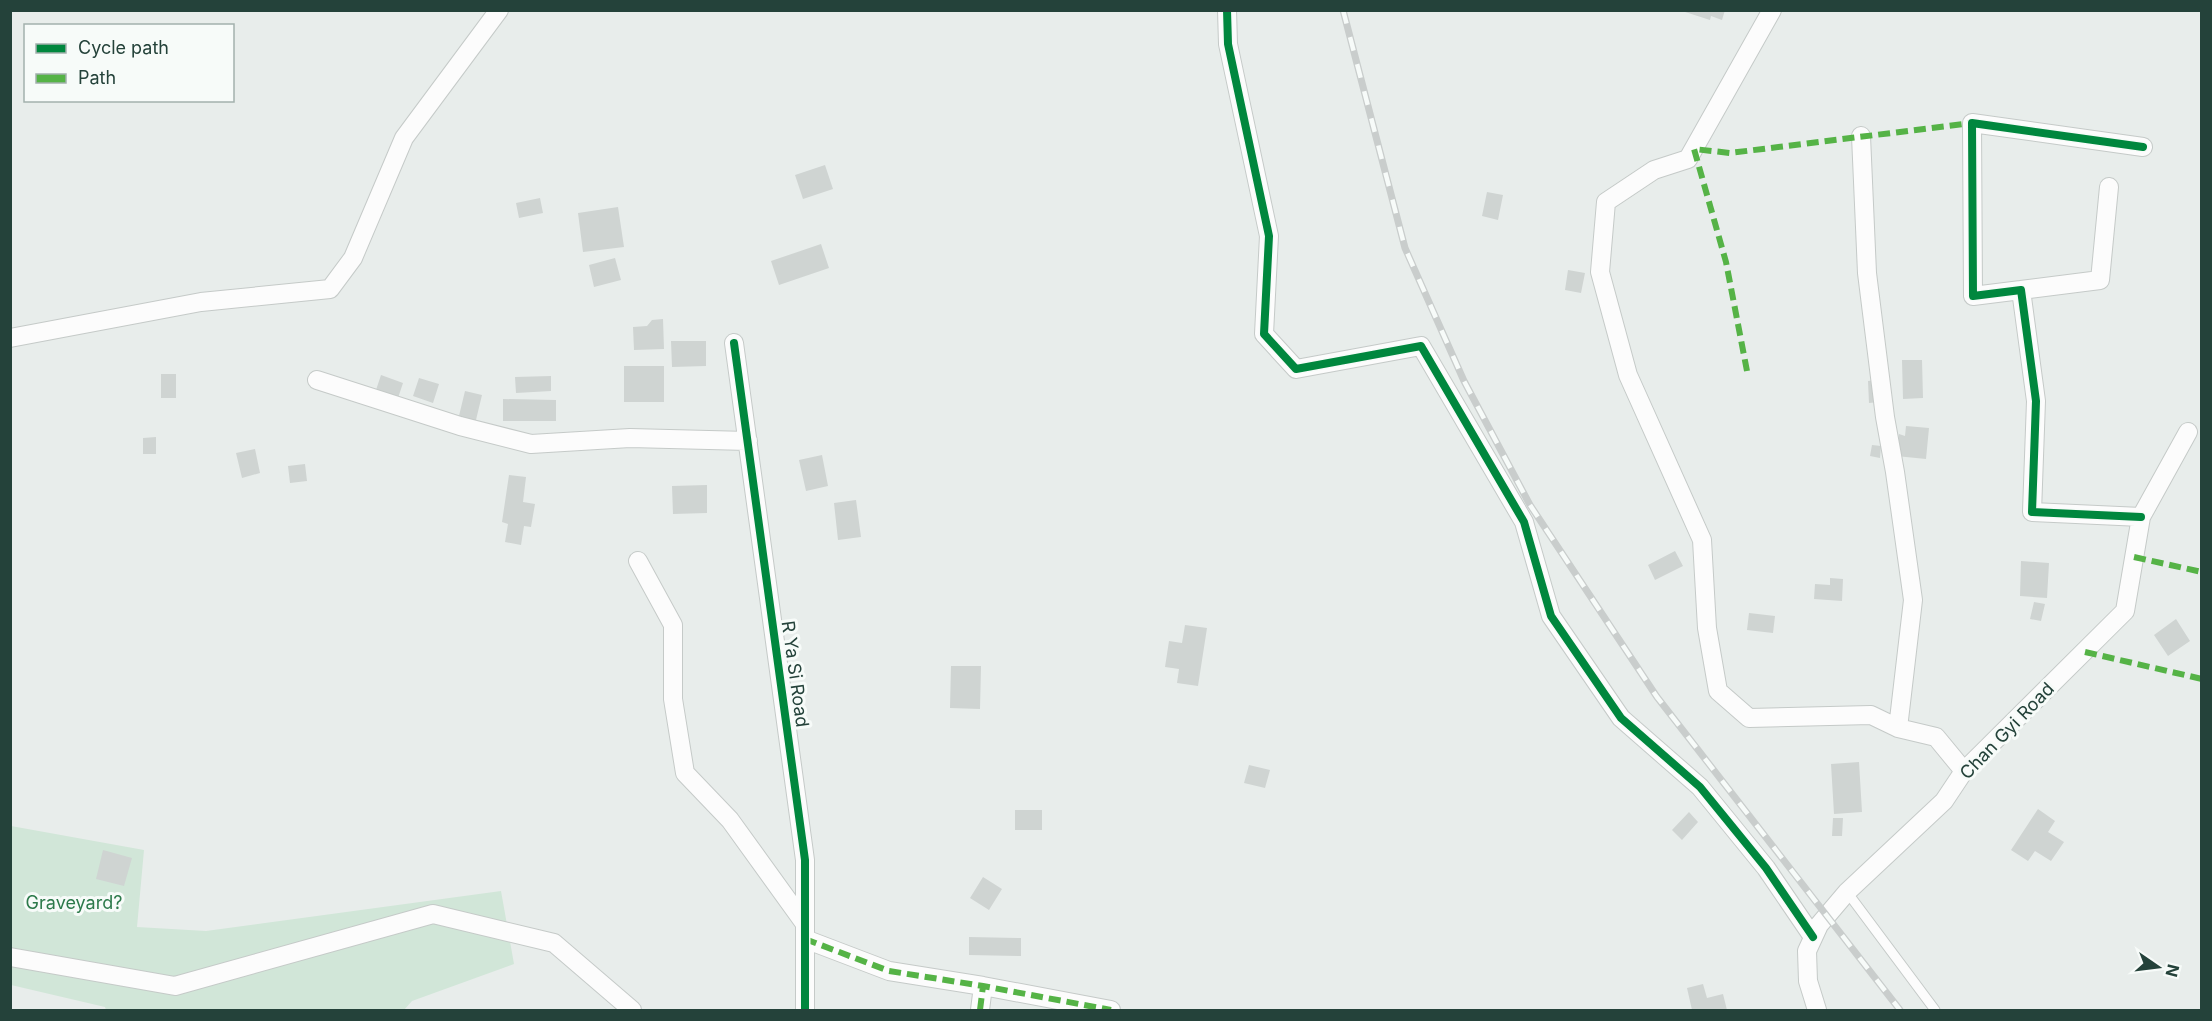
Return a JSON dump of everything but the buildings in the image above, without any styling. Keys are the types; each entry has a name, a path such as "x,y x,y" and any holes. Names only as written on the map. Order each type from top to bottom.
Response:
{"street":[{"path":"10,338 201,302 330,290 353,258 404,138 499,10"},
{"path":"1227,10 1228,44 1269,236 1264,334 1296,369 1421,346 1524,522 1551,616 1621,718 1700,787 1766,867 1813,937"},
{"path":"1772,10 1688,159 1653,170 1606,201 1600,272 1628,375 1702,540 1707,628 1718,691 1749,718 1871,715 1898,728 1936,737 1964,771"},
{"path":"2109,187 2100,280 1973,296 1972,123 2144,147"},
{"path":"1861,136 1867,273 1885,417 1913,600 1898,728"},
{"path":"2021,290 2036,401 2032,512 2142,517"},
{"name":"R Ya Si Road","path":"735,344 805,860 805,1011"},
{"path":"317,380 460,426 531,444 630,438 748,441"},
{"name":"Chan Gyi Road","path":"1817,1011 1808,981 1807,951 1819,925 1847,892 1944,801 1964,771 2125,611 2142,517 2188,432"},
{"path":"638,561 673,625 674,699 685,773 730,820 805,932 890,970 1111,1011"},
{"path":"10,957 175,986 432,914 554,943 632,1011"},
{"path":"980,1011 983,986"}],"lane":[{"path":"1847,892 1935,1011"}],"green space":[{"name":"Graveyard?","path":"11,826 144,850 137,927 206,931 501,891 514,964 412,1001 404,1010 106,1010 105,1007 11,985"}],"railway":[{"path":"1343,10 1405,248 1464,381 1530,505 1657,697 1900,1010"}],"marked path":[{"path":"1747,371 1726,262 1694,149 1730,153 1972,123"},
{"path":"2134,557 2202,572"},
{"path":"2085,652 2202,679"},
{"path":"805,939 889,971 1111,1010"},
{"path":"980,1010 983,986"}],"cycle path":[{"path":"1227,10 1228,44 1269,236 1264,334 1296,369 1421,346 1524,522 1551,616 1621,718 1700,787 1766,868 1813,937"},
{"path":"2141,517 2032,512 2036,401 2021,290 1973,296 1972,123 2143,147"},
{"path":"734,343 805,860 805,1010"}]}
